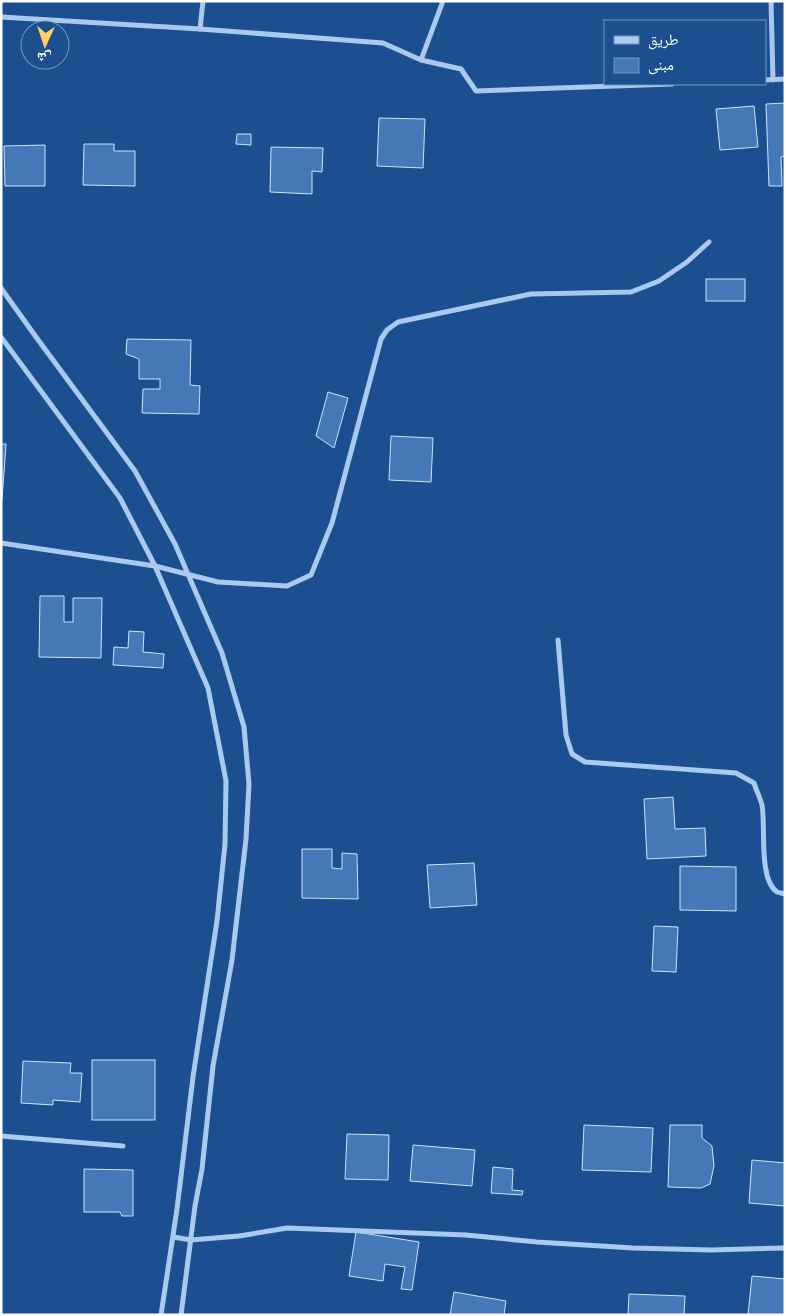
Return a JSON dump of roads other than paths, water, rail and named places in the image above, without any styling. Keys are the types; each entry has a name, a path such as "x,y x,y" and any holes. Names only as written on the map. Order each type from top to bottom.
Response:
{"street":[{"path":"200,29 203,1"},
{"path":"420,60 443,1"},
{"path":"771,1 774,80"},
{"path":"1,17 200,29 383,43 420,60 461,69 476,91 644,85"},
{"path":"766,80 785,79"},
{"path":"1,543 155,566 218,582 286,586 311,575 332,523 381,340 387,330 398,322 531,294 631,292 659,281 687,262 709,242"},
{"path":"1,288 135,471 175,544 222,653 244,727 249,784 246,839 232,960 213,1066 202,1169 195,1206 181,1315"},
{"path":"1,338 120,498 155,566 208,688 226,781 225,844 217,921 193,1077 161,1315"},
{"path":"558,640 566,735 572,754 586,762 736,773 754,782 762,804 764,854 768,876 771,885 777,892 785,894"},
{"path":"1,1136 123,1146"},
{"path":"173,1237 191,1240 239,1236 287,1228 466,1235 536,1242 633,1248 711,1250 785,1248"}]}
